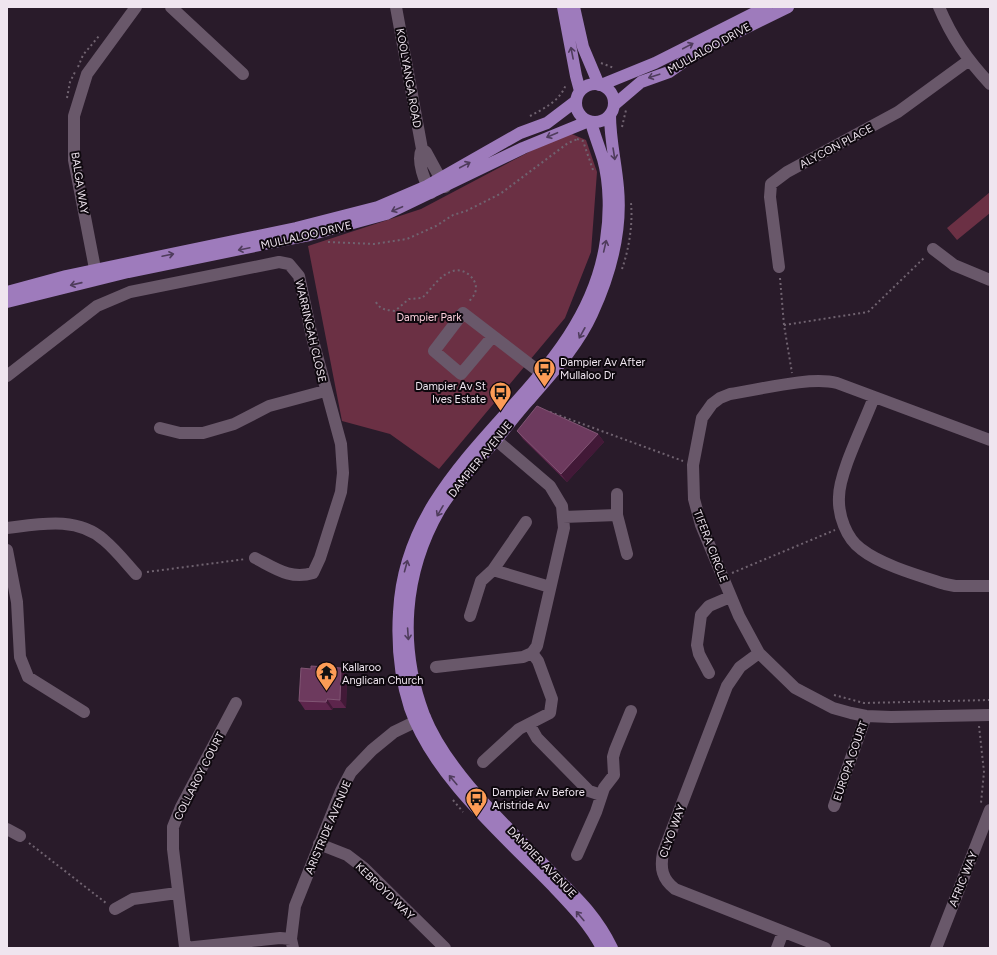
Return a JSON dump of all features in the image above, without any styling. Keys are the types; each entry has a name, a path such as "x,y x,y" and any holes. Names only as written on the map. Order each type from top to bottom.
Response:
{"main road":[{"path":"563,7 576,76 579,113 590,121 600,121 612,110 611,93 600,85 582,47 574,7"},
{"name":"MULLALOO DRIVE","path":"600,85 655,63 766,7"},
{"name":"MULLALOO DRIVE","path":"612,110 641,82 669,72 699,51 788,7"},
{"path":"578,96 589,85 600,85"},
{"name":"MULLALOO DRIVE","path":"7,292 309,235 352,225 386,214 429,190 515,136 547,123 578,96"},
{"name":"DAMPIER AVENUE","path":"612,110 610,129 618,188 619,221 615,244 603,285 592,313 576,344 496,440 466,473 441,507 420,550 410,586 407,630 411,667 419,701 421,719 458,772 486,804 596,920 612,948"},
{"name":"MULLALOO DRIVE","path":"442,182 590,121"},
{"name":"DAMPIER AVENUE","path":"590,121 605,169 608,210 606,242 597,275 582,315 568,339 541,373 454,473 424,518 414,540 402,579 398,638 405,687 443,769 483,814 569,902 594,934 602,948"},
{"name":"MULLALOO DRIVE","path":"7,302 96,274"}],"street":[{"name":"BALGA WAY","path":"96,274 74,160 74,116 87,74 136,7"},
{"path":"171,7 244,74"},
{"name":"KOOLYANGA ROAD","path":"396,7 422,149 420,153 421,163 429,190"},
{"path":"939,7 949,29 968,61 990,84"},
{"name":"ALYCON PLACE","path":"779,267 770,192 771,184 787,172 898,112 968,61"},
{"name":"KOOLYANGA ROAD","path":"422,149 426,152 442,182"},
{"path":"933,249 954,265 990,280"},
{"name":"WARRINGAH CLOSE","path":"7,376 97,306 130,292 279,262 289,264 299,276 325,391 341,444 344,473 341,492 320,558 313,573 302,576 289,575 255,558"},
{"path":"493,336 461,374 434,352 463,313 493,336 541,373"},
{"name":"TIFERA CIRCLE","path":"990,440 829,381 794,384 730,394 720,398 712,404 702,418 693,465 692,482 696,513 744,628 759,653 780,675 802,692 833,708 866,716 990,714"},
{"path":"160,428 180,433 203,433 234,424 269,406 325,391"},
{"path":"874,397 840,488 839,508 844,526 854,543 873,557 945,584 954,586 990,586"},
{"path":"436,667 524,658 532,653 537,646 564,528 562,506 550,486 496,440"},
{"path":"617,494 617,515 627,554"},
{"path":"563,517 617,515"},
{"path":"470,616 481,581 493,570 526,522"},
{"path":"7,528 53,523 81,526 104,539 136,574"},
{"path":"7,550 17,602 20,657 28,677 84,712"},
{"path":"493,570 550,587"},
{"path":"709,673 699,654 697,645 701,615 709,606 730,597"},
{"path":"483,762 519,729 550,714 552,699 538,661 532,653"},
{"name":"CLYO WAY","path":"759,653 740,667 727,686 663,853 661,871 668,884 675,889 825,948"},
{"name":"COLLAROY COURT","path":"185,948 177,894 173,849 174,827 181,807 236,703"},
{"path":"577,854 596,812 604,788 614,775 613,757 631,711"},
{"name":"EUROPA COURT","path":"834,806 866,716"},
{"name":"ARISTRIDE AVENUE","path":"292,944 295,906 341,791 351,772 361,760 394,732 421,719"},
{"path":"529,724 537,738 588,791 601,795"},
{"name":"AFRIC WAY","path":"936,948 986,807"},
{"path":"7,829 20,836"},
{"name":"KEBROYD WAY","path":"319,844 347,854 364,868 445,948"},
{"path":"115,910 133,899 177,894"},
{"path":"777,948 783,932"},
{"path":"185,948 280,938 292,944"}],"path":[{"path":"525,119 549,106 564,89 568,80"},
{"path":"622,128 623,134"},
{"path":"620,274 626,256 630,231 631,200"},
{"path":"784,325 868,312 933,249"},
{"path":"779,267 784,325 794,384"},
{"path":"376,302 378,306 384,310 395,311 409,299 422,298 444,275 460,270 472,278 476,285 476,292 463,313"},
{"path":"544,410 693,465"},
{"path":"722,577 844,526"},
{"path":"136,574 255,558"},
{"path":"830,694 864,703 990,700"},
{"path":"976,700 984,772 986,807"},
{"path":"20,836 115,910"}],"green space":[{"name":"Dampier Park","path":"567,132 586,140 597,172 591,252 565,318 439,469 390,434 342,421 308,246 421,209"},
{"path":"990,192 990,213 957,240 947,228"}],"building":[{"path":"537,406 598,434 561,474 517,431"},
{"name":"Kallaroo Anglican Church","path":"311,666 341,668 340,700 327,699 326,702 299,701 301,668 311,669"}],"place":[{"name":"Dampier Av After Mullaloo Dr","path":"544,388"},
{"name":"Dampier Av St Ives Estate","path":"501,412"},
{"name":"Kallaroo Anglican Church","path":"326,692"},
{"name":"Dampier Av Before Aristride Av","path":"477,818"}]}
